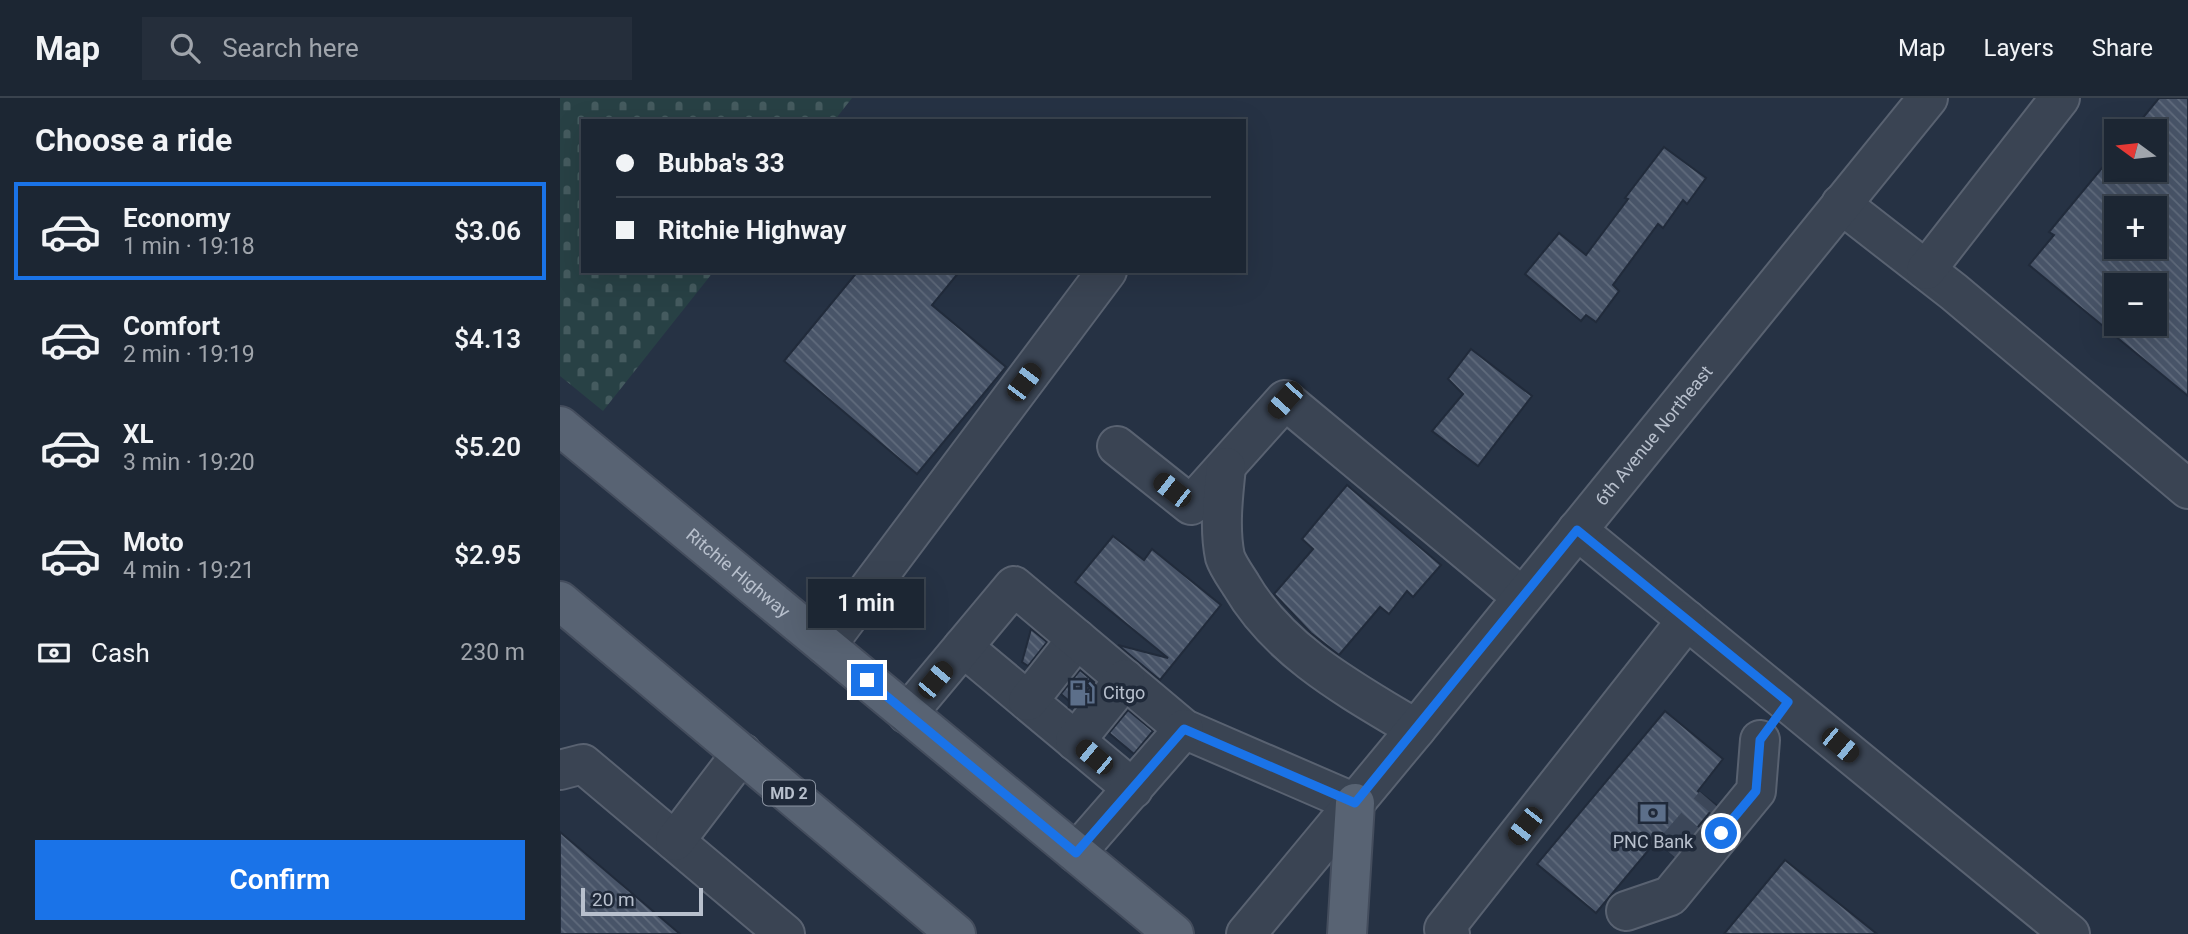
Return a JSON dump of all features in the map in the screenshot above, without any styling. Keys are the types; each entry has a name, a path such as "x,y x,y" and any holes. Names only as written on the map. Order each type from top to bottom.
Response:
{"main road":[{"name":"Ritchie Highway","path":"560,426 1174,934"},
{"name":"MD 2","path":"560,601 956,934"},
{"path":"1347,934 1355,803"}],"street":[{"name":"6th Avenue Northeast","path":"1246,934 1416,729 1928,98"},
{"path":"1926,270 2060,98"},
{"path":"1842,204 1954,292 2188,489"},
{"path":"826,646 1106,273"},
{"path":"1117,446 1191,505 1285,400 1522,597"},
{"path":"1226,467 1222,511 1225,559 1254,607 1271,627 1308,660 1416,729"},
{"path":"1577,530 2070,934"},
{"path":"907,714 1014,586 1184,729 1355,803"},
{"path":"1450,934 1444,929 1687,620"},
{"path":"1028,701 1077,639"},
{"path":"963,647 1133,789"},
{"path":"1075,741 1125,679"},
{"path":"1714,804 1788,702"},
{"path":"1076,853 1184,729"},
{"path":"1617,923 1670,896 1756,791 1760,740"},
{"path":"675,841 742,753"},
{"path":"568,760 675,841 785,934"},
{"path":"1617,923 1671,853"}],"green space":[{"path":"560,98 852,98 836,119 581,119 581,273 712,273 603,411 560,376"}],"building":[{"path":"2159,98 2188,98 2188,396 2115,336 2167,336 2167,273 2104,273 2104,327 2029,265 2054,235 2049,232 2104,166 2104,182 2167,182 2167,119 2142,119"},
{"path":"1664,147 1706,178 1687,204 1683,200 1663,228 1658,224 1613,285 1619,291 1596,322 1586,315 1581,321 1525,274 1559,233 1586,255"},
{"path":"856,273 958,273 932,305 1006,367 917,474 784,361"},
{"path":"1471,349 1532,396 1478,466 1432,431 1463,394 1448,379"},
{"path":"1347,485 1441,565 1413,597 1407,591 1389,614 1380,607 1339,655 1311,633 1274,594 1313,549 1302,539"},
{"path":"1113,536 1144,560 1152,549 1221,605 1160,680 1118,645 1168,658 1075,582"},
{"path":"1031,629 1047,642 1028,666 1022,662"},
{"path":"1080,670 1094,682 1075,706 1061,694"},
{"path":"1128,710 1153,731 1134,754 1109,733"},
{"name":"PNC Bank","path":"1665,711 1723,759 1698,791 1716,805 1674,856 1657,840 1596,913 1537,864"},
{"path":"560,832 680,934 560,934"},
{"path":"1785,860 1877,934 1724,934"}],"tunnel":[{"path":"1671,854 1714,804"}],"place":[{"name":"Citgo","path":"1082,693"},
{"name":"PNC Bank","path":"1653,813"}],"route":[{"path":"867,680 1076,853 1184,729 1355,803 1577,530 1788,702 1760,740 1756,791 1721,833"}]}
